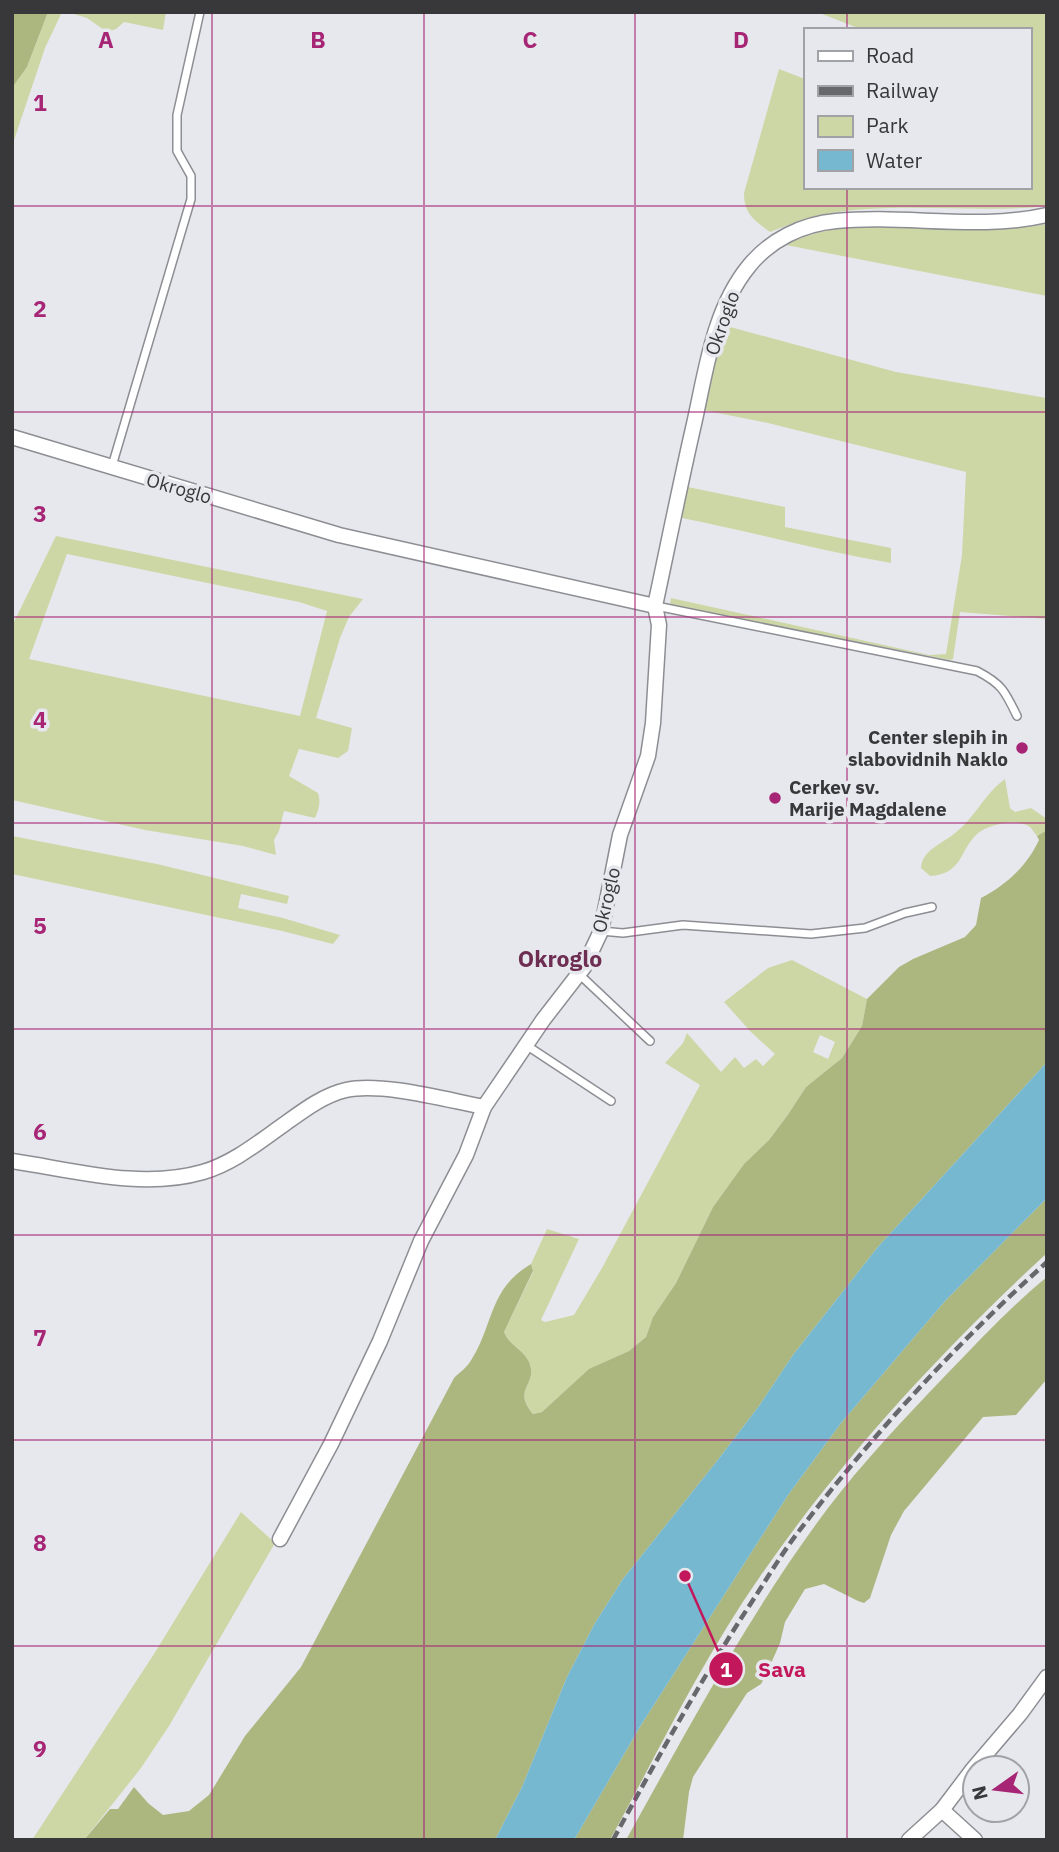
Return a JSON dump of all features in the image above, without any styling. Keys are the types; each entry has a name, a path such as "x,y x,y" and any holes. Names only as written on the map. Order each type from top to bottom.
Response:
{"street":[{"name":"Okroglo","path":"280,1539 331,1444 380,1341 421,1241 466,1155 484,1107 543,1020 579,974 601,931 620,835 648,755 656,687 659,625 655,606 719,319 734,286 769,245 793,232 833,221 888,218 969,221 1047,215"},
{"name":"Okroglo","path":"12,437 339,535 655,606"},
{"path":"12,1161 145,1179 172,1178 203,1172 229,1162 316,1102 344,1090 383,1089 484,1107"},
{"path":"909,1840 942,1810 1020,1714 1047,1676"},
{"path":"942,1810 975,1840"}],"lane":[{"path":"111,467 191,199 191,176 177,151 177,115 201,12"},
{"path":"655,606 977,671 996,680 1004,688 1017,716"},
{"path":"601,931 623,933 683,925 811,934 865,928 905,913 932,907"},
{"path":"579,974 650,1041"},
{"path":"526,1045 611,1101"}],"green space":[{"path":"12,12 48,12 27,67 12,88"},
{"path":"48,12 62,12 45,48 12,146 12,88 27,67"},
{"path":"67,12 166,12 163,30 124,22 107,32 87,18"},
{"path":"817,12 1047,12 1047,206 853,210 811,217 770,232 759,224 748,211 744,193 779,69 804,79 804,189 1031,189 1031,28 858,28"},
{"path":"1047,224 1047,296 786,245 815,233 846,227 913,225 982,228"},
{"path":"723,325 896,372 1047,398 1047,619 960,612 953,659 950,660 670,605 671,598 929,655 946,654 962,555 966,472 768,423 703,410"},
{"path":"688,487 785,507 785,527 891,548 891,563 682,518"},
{"path":"56,536 363,599 349,617 340,638 316,718 352,728 348,751 338,758 299,749 289,776 318,793 319,806 315,818 284,811 274,840 276,855 243,846 145,830 12,800 12,626","holes":["67,554 299,602 327,611 300,716 29,659"]},
{"path":"1005,779 1010,808 1015,812 1031,808 1047,819 1047,830 1037,836 1024,824 1003,823 989,827 977,834 949,871 930,876 921,868 925,856 962,827"},
{"path":"1047,830 1047,1062 877,1248 793,1355 717,1461 623,1579 595,1623 567,1677 522,1787 495,1840 84,1840 110,1809 118,1809 134,1787 163,1815 189,1811 209,1795 245,1736 301,1667 454,1378 470,1362 499,1297 517,1274 531,1264 533,1271 504,1332 529,1362 531,1376 524,1398 533,1414 542,1412 589,1369 629,1351 646,1337 653,1317 676,1283 713,1207 744,1164 769,1140 806,1087 842,1058 862,1026 867,999 899,967 965,937 976,925 981,898 1015,874 1034,849 1039,840 1037,836"},
{"path":"12,836 157,864 289,896 287,904 241,894 238,908 340,935 333,944 12,874"},
{"path":"792,960 867,999 862,1026 842,1058 806,1087 769,1140 744,1164 713,1207 676,1283 653,1317 646,1337 629,1351 590,1369 542,1412 533,1414 524,1398 531,1376 529,1362 504,1332 533,1272 531,1264 547,1229 579,1239 541,1320 545,1322 574,1315 700,1085 665,1063 683,1043 687,1033 721,1072 735,1057 744,1068 756,1059 763,1066 775,1054 724,1002 768,968","holes":["820,1035 835,1042 828,1059 813,1052"]},
{"path":"1047,1198 1047,1253 969,1328 894,1408 791,1534 718,1641 610,1840 574,1840 641,1725 788,1495 841,1423 945,1301"},
{"path":"1047,1277 1047,1379 1016,1415 983,1417 904,1511 891,1535 870,1598 864,1603 824,1584 805,1589 785,1622 780,1643 761,1684 747,1693 693,1777 683,1840 626,1840 746,1629 828,1508 929,1393 1007,1313"},
{"path":"241,1512 275,1543 169,1726 141,1768 84,1840 32,1840 154,1654"}],"water":[{"path":"1047,1062 1047,1198 945,1301 841,1423 788,1495 641,1725 574,1840 495,1840 522,1787 567,1677 595,1623 623,1579 717,1461 793,1355 877,1248"}],"railway":[{"path":"613,1840 699,1687 799,1531 856,1459 917,1390 1047,1262"}],"place":[{"name":"Center slepih in slabovidnih Naklo","path":"1022,748"},
{"name":"Cerkev sv. Marije Magdalene","path":"775,798"},
{"name":"Sava","path":"685,1576"}],"district":[{"name":"Okroglo","path":"560,959"}]}
